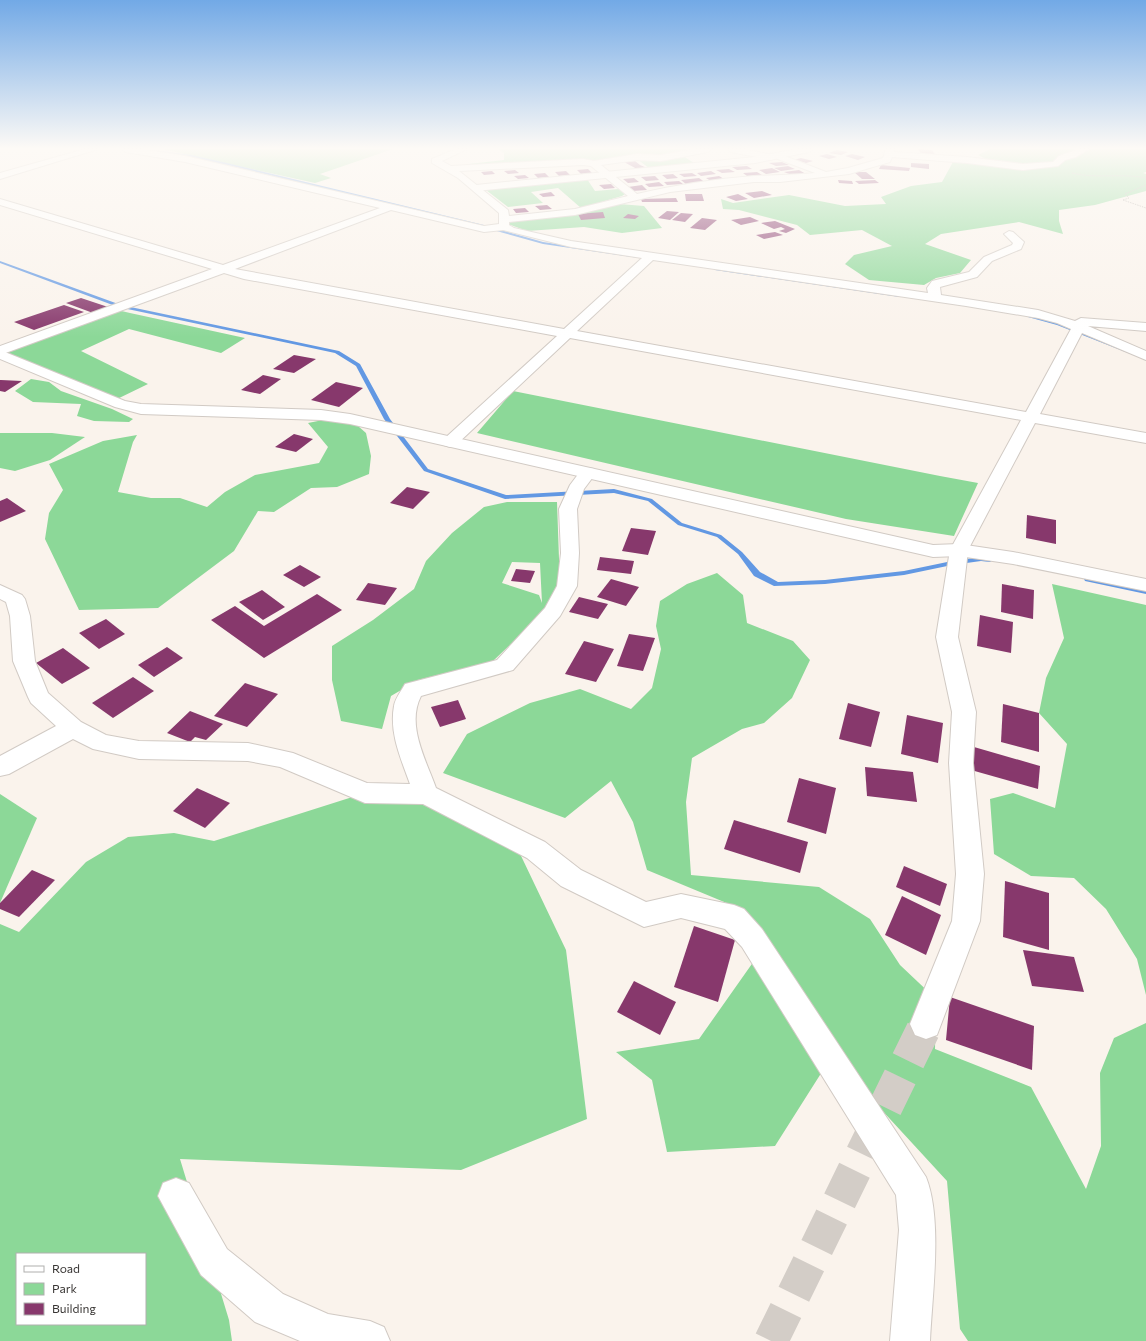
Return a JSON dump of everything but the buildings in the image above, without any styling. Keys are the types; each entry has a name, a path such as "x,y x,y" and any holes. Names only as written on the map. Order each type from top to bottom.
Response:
{"street":[{"path":"31,212 221,270 566,334 1146,438"},
{"path":"0,351 379,212"},
{"path":"410,212 484,229 504,223 577,212"},
{"path":"504,212 504,223"},
{"path":"504,223 529,235 571,244 1006,308 1062,320 1146,327"},
{"path":"935,298 933,288 936,284 973,275 988,259 1018,247 1018,242 1009,234"},
{"path":"450,442 651,256"},
{"path":"1062,320 1146,356"},
{"path":"926,1024 966,921 970,874 961,764 964,712 947,636 959,550 1079,327"},
{"path":"0,354 120,404 141,409 320,415 350,420 934,551 959,550 1013,558 1146,585"},
{"path":"426,794 405,735 405,705 413,690 505,664 553,611 567,586 570,554 568,509 576,489 588,473"},
{"path":"0,591 15,599 20,616 24,661 39,697 73,728 101,742 139,750 248,752 284,759 365,792 426,794 536,850 571,878 644,915 681,906 734,918 752,938 912,1190 917,1230 910,1341"},
{"path":"0,767 73,728"},
{"path":"176,1196 214,1262 269,1308 326,1333 370,1341"}],"green space":[{"path":"566,212 649,212 662,228 622,233 584,227 527,231 508,224 514,219"},
{"path":"745,212 1059,212 1059,221 1063,234 1019,222 941,234 925,244 971,260 960,273 936,278 924,285 869,280 845,264 854,255 892,246 862,230 810,235 797,225"},
{"path":"113,309 245,338 221,353 129,329 81,351 148,384 113,401 0,351"},
{"path":"31,379 49,382 61,391 112,409 133,419 129,422 94,421 77,416 81,404 33,402 15,391"},
{"path":"513,391 978,483 954,536 846,519 477,433"},
{"path":"350,419 366,433 371,456 369,474 337,487 311,488 274,512 258,511 234,551 158,608 79,610 45,539 49,513 63,490 49,464 103,441 137,435 133,442 118,492 151,498 180,498 207,507 225,492 255,475 319,463 328,447 308,423 323,420"},
{"path":"0,433 52,433 85,437 50,460 15,471 0,468"},
{"path":"507,502 557,502 560,587 543,613 493,661 418,680 391,696 382,729 341,721 332,680 332,646 373,620 414,589 426,561 452,533 484,507","holes":["512,562 540,563 542,603 539,595 502,583"]},
{"path":"717,573 743,595 747,623 793,641 810,660 792,698 764,723 742,729 692,758 686,802 691,875 819,887 870,919 900,965 936,999 935,1049 1031,1087 1086,1189 1101,1146 1100,1073 1114,1038 1146,1023 1146,1341 968,1341 960,1329 947,1181 832,1056 775,1146 667,1152 652,1080 616,1052 699,1039 768,941 729,904 647,870 633,822 611,781 565,818 443,773 467,734 530,703 580,689 631,709 652,688 661,649 656,626 660,601 687,584"},
{"path":"1052,584 1146,605 1146,995 1137,959 1106,909 1074,878 1031,876 994,854 990,799 1013,793 1055,808 1067,744 1039,713 1046,678 1064,638"},
{"path":"365,793 426,794 512,837 566,950 587,1119 461,1170 180,1159 229,1320 232,1341 0,1341 0,924 19,932 86,862 128,837 174,833 214,841"},
{"path":"0,794 37,818 0,903"}],"waterway":[{"path":"423,212 543,243 639,257"},
{"path":"0,262 120,306 337,352 358,365 387,419 426,470 505,497 614,491 650,500 680,524 719,536 740,553 757,574 777,584 825,582 904,573 952,563 981,559 990,560"},
{"path":"716,269 900,296"},
{"path":"1030,316 1059,324 1146,358"},
{"path":"1088,579 1146,592"}],"tunnel":[{"path":"771,1341 926,1024"}]}
